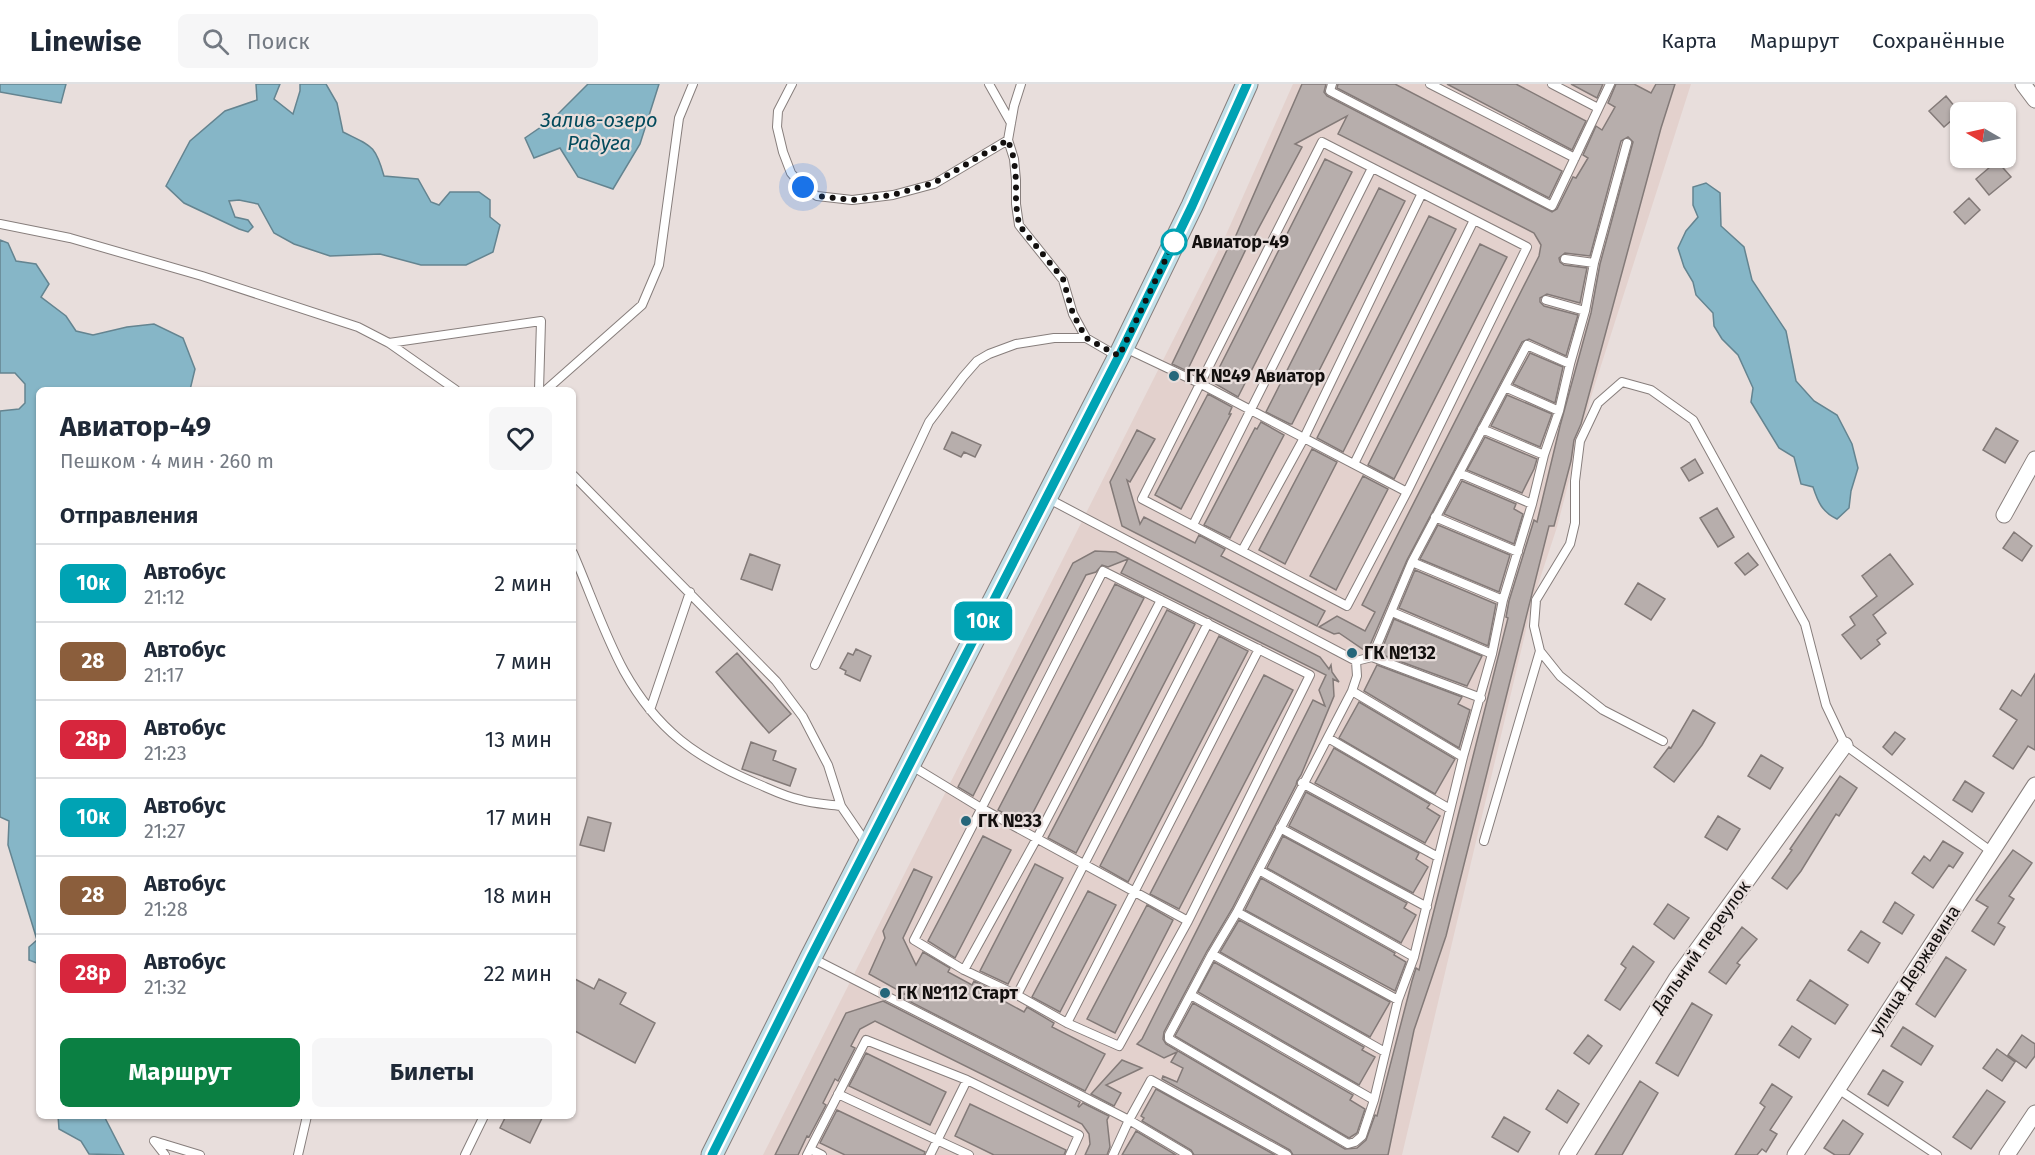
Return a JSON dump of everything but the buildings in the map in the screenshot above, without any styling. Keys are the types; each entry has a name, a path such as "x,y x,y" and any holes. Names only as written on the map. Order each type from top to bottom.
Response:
{"main road":[{"path":"712,1155 1120,352 1192,206 1247,84"}],"street":[{"path":"2023,84 2035,100"},
{"path":"2004,515 2035,459"},
{"name":"Дальний переулок","path":"1567,1155 1676,979 1845,745"},
{"name":"улица Державина","path":"1795,1155 2035,785"},
{"path":"2007,1155 2035,1113"}],"lane":[{"path":"549,387 642,305 659,265 679,118 693,84"},
{"path":"792,84 778,111 779,136 791,173 803,187 817,196 852,200 893,195 934,183 1008,140"},
{"path":"989,84 1011,123"},
{"path":"1021,84 1014,106 1008,140 1014,159 1019,225 1063,279 1073,314 1086,338"},
{"path":"1332,84 1330,91 1552,206 1610,84"},
{"path":"1430,84 1575,158"},
{"path":"1552,84 1598,108"},
{"path":"1322,142 1372,168 1527,247 1407,492 1347,606 1142,499 1322,142"},
{"path":"1356,661 1357,676 1352,691 1302,783 1237,912 1169,1035 1169,1039 1348,1144 1362,1136 1374,1100 1398,1000 1414,957 1463,757 1492,654 1503,600 1544,455 1559,411 1585,311 1594,263 1627,143"},
{"path":"1193,525 1372,168"},
{"path":"1242,551 1304,438 1422,193"},
{"path":"1354,464 1474,220"},
{"path":"0,224 70,238 202,276 358,327 389,344 452,387"},
{"path":"1565,259 1594,263"},
{"path":"1546,300 1585,311"},
{"path":"389,344 541,321 538,387"},
{"path":"815,665 929,422 977,361 1016,344 1054,338 1086,338 1201,384 1407,492"},
{"path":"1372,657 1412,562 1527,345 1570,363"},
{"path":"1663,741 1603,710 1560,675 1540,651 1534,626 1536,600 1570,544 1575,523 1575,481 1580,441 1598,403 1622,382 1651,390 1693,420 1805,624 1826,705 1845,745 1992,852"},
{"path":"1505,387 1559,411"},
{"path":"1482,429 1544,455"},
{"path":"1459,473 1532,504"},
{"path":"576,478 776,681 803,717 828,765 841,806 868,845"},
{"path":"1045,497 1356,661 1372,657 1481,698"},
{"path":"1435,517 1518,552"},
{"path":"576,560 624,671 650,710 679,741 736,775 800,800 841,806"},
{"path":"1412,562 1503,600"},
{"path":"1103,571 1161,600 1310,675 1188,921 1119,1046 1067,1023 1017,995 964,970 914,940 1103,571"},
{"path":"650,710 690,592"},
{"path":"964,970 1161,600"},
{"path":"1392,612 1492,654"},
{"path":"1017,995 1208,623"},
{"path":"1067,1023 1259,649"},
{"path":"1484,841 1540,651"},
{"path":"1352,691 1463,757"},
{"path":"1328,738 1450,809"},
{"path":"910,764 981,808 1188,921"},
{"path":"1302,783 1438,857"},
{"path":"1280,828 1427,907"},
{"path":"1259,870 1414,957"},
{"path":"1237,912 1398,1000"},
{"path":"1212,954 1385,1052"},
{"path":"811,957 1129,1120 1188,1155"},
{"path":"1191,995 1374,1100"},
{"path":"822,1155 809,1152 866,1040 967,1080 1079,1135 1070,1155"},
{"path":"930,1155 967,1080"},
{"path":"1113,1155 1150,1080 1287,1155"},
{"path":"1838,1089 1937,1155"},
{"path":"838,1094 969,1155"},
{"path":"298,1155 306,1119"},
{"path":"465,1155 483,1119"},
{"path":"165,1155 154,1141 200,1155"}],"shaded area":[{"path":"1293,84 1691,84 1590,400 1557,527 1533,600 1402,1155 763,1155 1225,237"}],"water":[{"path":"0,84 66,84 61,103 0,92"},
{"path":"256,84 280,84 274,99 293,114 300,84 326,84 337,103 343,132 371,147 378,158 384,176 418,179 431,202 439,205 450,192 479,192 490,200 490,217 500,225 493,252 466,265 421,265 380,254 330,256 294,244 274,233 258,204 239,200 229,201 235,217 248,220 253,227 248,232 184,203 166,186 190,141 225,111 257,100"},
{"name":"Залив-озеро Радуга","path":"588,84 659,84 640,144 613,189 578,177 560,148 534,158 525,138 554,118"},
{"path":"1706,183 1720,193 1721,226 1744,247 1752,280 1786,331 1796,381 1814,401 1837,415 1852,444 1858,468 1849,508 1837,519 1821,506 1813,487 1801,484 1794,457 1779,448 1751,402 1753,388 1738,355 1722,339 1714,326 1713,313 1696,295 1693,282 1684,267 1678,248 1686,231 1698,217 1693,205 1693,187"},
{"path":"0,240 8,243 16,261 36,264 49,284 41,297 66,316 76,331 93,335 127,327 154,324 183,338 195,369 191,387 36,387 36,937 8,845 9,821 0,817 0,411 19,409 25,403 25,384 15,373 0,373"},
{"path":"36,941 36,963 29,960 29,947"},
{"path":"58,1119 106,1119 124,1155 89,1154 81,1141 59,1129"}],"bus line":[{"name":"10к","path":"712,1155 1045,497 1119,356 1192,206 1247,84"}],"place":[{"name":"Авиатор-49","path":"1174,242"},
{"name":"ГК №49 Авиатор","path":"1174,376"},
{"name":"ГК №132","path":"1352,653"},
{"name":"ГК №33","path":"966,821"},
{"name":"ГК №112 Старт","path":"885,993"}],"route":[{"path":"803,187 817,196 852,200 893,195 934,183 1008,140 1014,159 1019,225 1063,279 1073,314 1086,338 1119,356 1174,242"}]}
